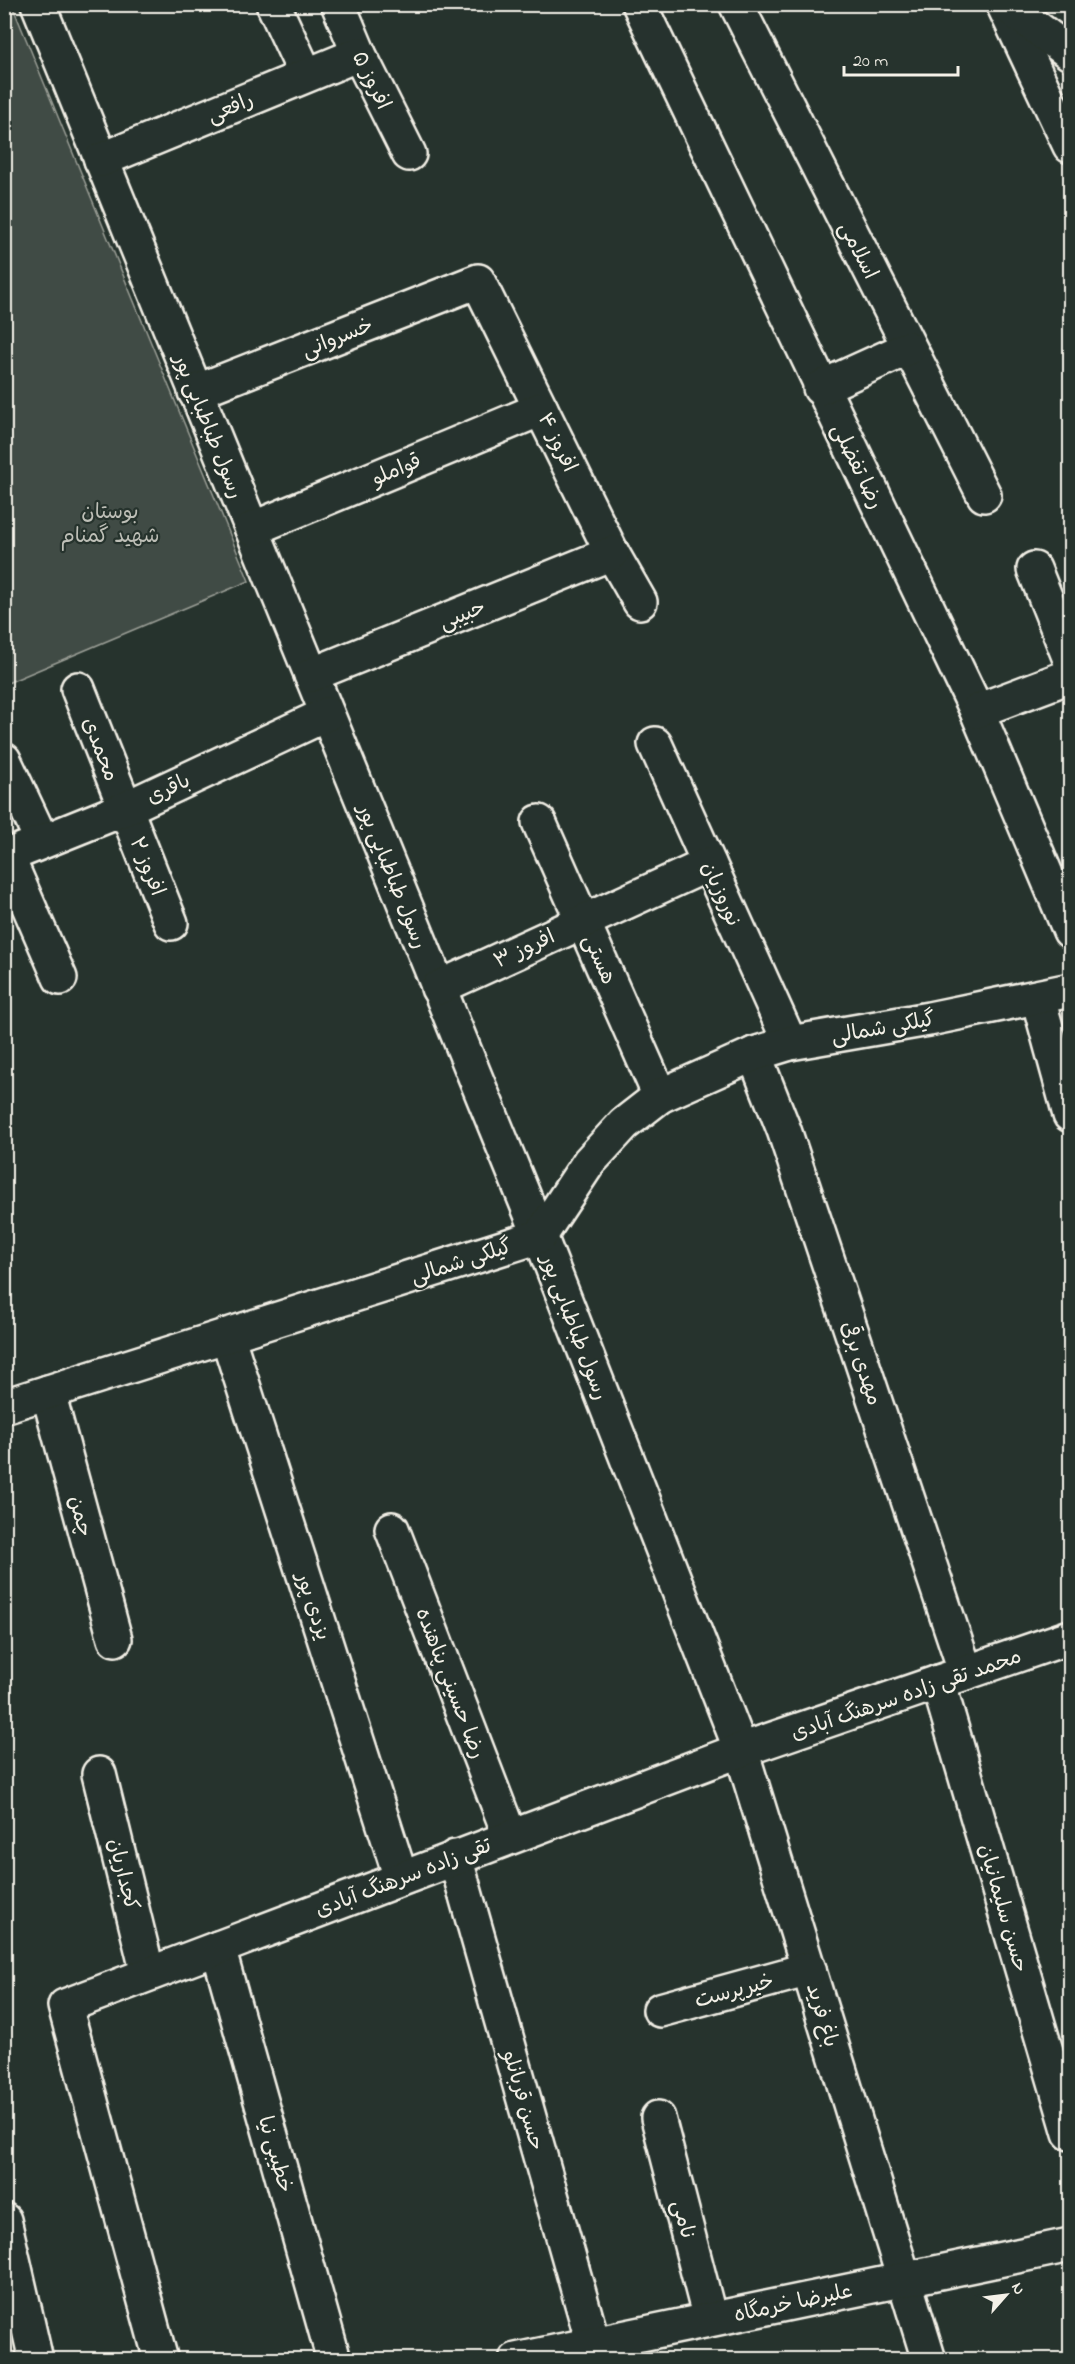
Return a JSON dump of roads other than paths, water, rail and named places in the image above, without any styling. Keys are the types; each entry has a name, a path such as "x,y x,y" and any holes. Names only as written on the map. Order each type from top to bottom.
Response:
{"main road":[{"name":"رسول طباطبایی پور","path":"38,4 540,1236 741,1750"},
{"path":"273,4 306,75"},
{"name":"افروز ۵","path":"338,4 359,54 410,154"},
{"name":"رضا تفضلی","path":"639,4 820,388 977,711 1071,932"},
{"name":"اسلامی","path":"735,4 984,495"},
{"path":"1004,4 1071,53"},
{"path":"1004,4 1071,146"},
{"name":"رافعی","path":"101,160 359,54"},
{"name":"خسروانی","path":"195,392 478,281"},
{"name":"افروز ۴","path":"478,281 612,553 640,602"},
{"path":"820,388 908,348"},
{"name":"قواملو","path":"252,529 541,409"},
{"name":"حبیبی","path":"311,675 612,553"},
{"path":"1034,569 1071,659"},
{"path":"977,711 1071,676"},
{"name":"محمدی","path":"78,689 124,809"},
{"name":"باقری","path":"60,978 7,856 124,809 327,714"},
{"name":"نوروزیان","path":"656,744 790,1043"},
{"path":"4,760 42,841"},
{"name":"افروز ۲","path":"124,809 171,922"},
{"name":"هستی","path":"539,822 660,1096"},
{"name":"افروز ۳","path":"438,988 709,864"},
{"name":"گيلکی شمالی","path":"4,1406 540,1236 589,1162 624,1124 660,1096 754,1054 790,1043 1071,990"},
{"path":"1038,998 1071,1115"},
{"name":"مهدی برقی","path":"754,1054 784,1130 952,1678"},
{"name":"یزدی پور","path":"227,1335 401,1878"},
{"name":"چمن","path":"48,1392 115,1639"},
{"name":"رضا حسینی پناهنده","path":"392,1529 510,1836"},
{"name":"محمد تقی زاده سرهنگ آبادی","path":"741,1750 1071,1637"},
{"name":"حسن سلیمانیان","path":"952,1678 1071,2133"},
{"name":"تقی زاده سرهنگ آبادی","path":"161,2360 65,2006 741,1750"},
{"name":"باغ فرید","path":"741,1750 928,2360"},
{"name":"کجداریان","path":"99,1774 148,1974"},
{"name":"حسن قربانلو","path":"455,1857 596,2351"},
{"name":"خطیبی نیا","path":"218,1948 334,2360"},
{"name":"خیرپرست","path":"660,2010 809,1969"},
{"name":"نامی","path":"658,2118 710,2319"},
{"path":"4,2220 36,2360"},
{"name":"علیرضا خرمگاه","path":"516,2360 596,2351 710,2319 1071,2245"}],"park label":[{"name":"بوستان شهید گمنام","path":"110,523"}]}
